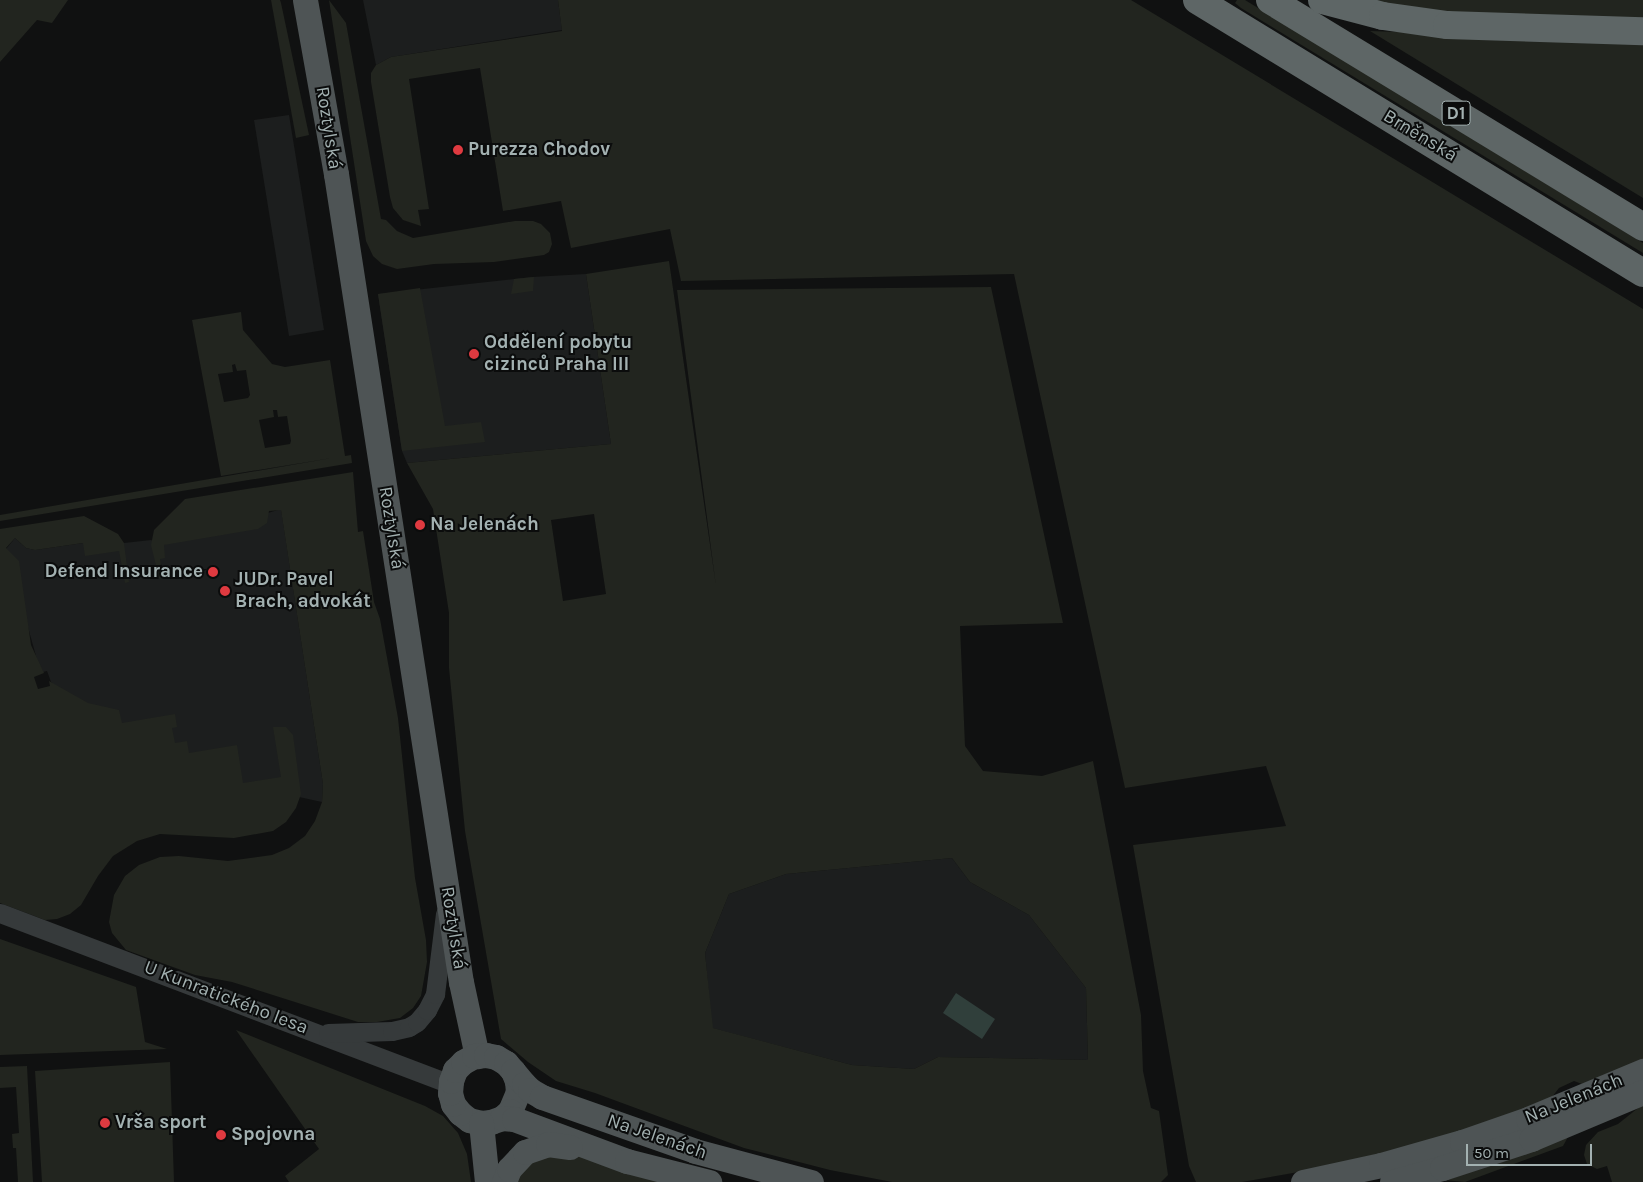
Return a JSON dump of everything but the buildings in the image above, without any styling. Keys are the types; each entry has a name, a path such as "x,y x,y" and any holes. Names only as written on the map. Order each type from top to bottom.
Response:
{"highway":[{"name":"Brněnská","path":"1197,0 1643,273"},
{"name":"Brněnská","path":"1270,0 1643,227"},
{"path":"1322,0 1383,16 1446,25 1643,31"}],"main road":[{"name":"Roztylská","path":"305,0 337,184 461,982 476,1056"},
{"name":"Na Jelenách","path":"476,1056 496,1057 506,1063 530,1090 542,1097 695,1151 811,1182"},
{"path":"450,1084 455,1070 463,1062 476,1056"},
{"path":"487,1182 491,1121 510,1112 518,1092 517,1081 513,1071"},
{"name":"Na Jelenách","path":"1303,1182 1382,1165 1462,1142 1528,1118 1643,1071"},
{"name":"Na Jelenách","path":"450,1084 453,1104 469,1120 514,1119 627,1161 709,1182"},
{"name":"Na Jelenách","path":"1392,1182 1442,1168 1530,1139 1643,1092"},
{"path":"504,1182 509,1169 520,1155 531,1148 548,1144 556,1144 627,1161"}],"street":[{"path":"318,1033 401,1030 409,1027 422,1016 435,994 447,893"},
{"name":"U Kunratického lesa","path":"0,913 450,1084"}],"shaded area":[{"path":"0,0 68,0 52,23 37,20 0,62"},
{"path":"271,0 280,0 281,3 309,135 296,138"},
{"path":"329,0 346,23 381,219 386,220 397,231 413,238 515,221 533,221 541,224 550,233 552,244 549,252 544,255 494,262 434,264 397,269 382,264 373,256 366,241"},
{"path":"363,0 558,0 562,30 391,57 376,65"},
{"path":"558,0 1131,0 1643,309 1643,1061 1582,1084 1574,1081 1559,1088 1552,1097 1475,1128 1333,1166 1242,1182 1196,1182 1189,1166 1133,845 1286,826 1266,766 1125,788 1014,274 681,281 670,229 571,248 561,201 503,211 480,68 409,79 429,209 418,210 421,226 403,220 393,208 390,197 371,82 371,73 376,65 391,57 562,31"},
{"path":"1237,0 1245,0 1643,243 1643,253 1241,8 1235,3"},
{"path":"1362,0 1643,0 1643,19 1456,13"},
{"path":"1370,31 1643,40 1643,198"},
{"path":"289,115 324,330 289,336 254,120"},
{"path":"669,261 716,586 677,290 991,287 1063,623 960,626 965,746 983,771 1042,776 1093,761 1141,1015 1143,1071 1151,1108 1159,1111 1168,1175 1161,1182 892,1182 830,1170 744,1148 595,1093 556,1081 528,1062 501,1039 465,831 449,668 449,613 433,509 407,463 611,444 586,274","holes":["594,514 606,594 563,601 551,520","952,858 970,882 1029,915 1086,988 1088,1060 938,1057 914,1069 852,1065 713,1028 705,953 729,894 786,874"]},
{"path":"586,274 611,444 407,463 402,451 378,294 532,277"},
{"path":"534,277 533,291 511,294 514,279"},
{"path":"420,288 445,426 481,422 485,442 402,451 378,294"},
{"path":"241,312 243,330 272,364 285,367 330,360 345,456 351,455 352,463 0,521 0,515 332,458 221,476 192,320","holes":["235,364 237,371 246,370 250,395 248,398 224,402 218,374 233,372 232,365","273,410 277,410 278,417 287,416 291,441 290,444 265,448 259,420 274,417"]},
{"path":"353,472 358,532 363,531 374,602 380,619 398,718 415,878 426,940 427,962 421,996 413,1008 400,1018 377,1022 358,1022 232,982 195,975 126,950 112,933 109,922 114,895 125,876 139,865 160,857 179,856 228,861 272,855 289,848 305,836 315,821 322,802 323,784 281,510 269,511 267,523 258,529 164,545 165,558 160,559 163,577 159,578 151,545 154,530 185,499"},
{"path":"281,509 323,784 322,802 299,797 162,817 51,682 47,671 43,672 38,663 6,549 15,538 26,548 35,550 83,543 124,543 151,540 163,545"},
{"path":"84,516 118,534 124,543 129,582 125,583 119,551 85,556 83,543 35,550 26,548 15,538 6,548 19,561 31,645 44,673 34,677 38,689 50,686 49,681 88,703 119,710 122,723 175,714 177,727 172,728 175,743 187,741 189,753 237,745 243,783 281,777 273,727 286,727 293,735 301,794 296,808 286,822 273,831 234,838 160,834 137,841 113,856 98,876 81,905 70,914 57,919 45,920 0,903 0,529"},
{"path":"952,858 970,882 1029,915 1086,988 1088,1060 938,1057 914,1069 852,1065 712,1028 705,953 729,894 786,874"},
{"path":"0,939 136,987 145,1042 167,1049 0,1055"},
{"path":"956,993 995,1019 982,1039 943,1013"},
{"path":"236,1030 425,1106 443,1116 458,1133 467,1154 471,1182 289,1182 285,1176 319,1149"},
{"name":"Vrša sport","path":"170,1062 174,1182 42,1182 35,1071"},
{"path":"27,1066 33,1182 18,1182 16,1148 13,1148 12,1134 19,1133 16,1087 0,1088 0,1067"},
{"path":"1643,1104 1643,1182 1612,1182 1607,1166 1597,1169 1587,1164 1584,1155 1586,1145 1598,1132 1618,1124"},
{"path":"1568,1137 1563,1146 1465,1182 1443,1180"},
{"path":"564,1151 662,1182 511,1182 524,1163"}],"place":[{"name":"Purezza Chodov","path":"458,150"},
{"name":"Oddělení pobytu cizinců Praha III","path":"474,354"},
{"name":"Na Jelenách","path":"420,525"},
{"name":"Defend Insurance","path":"213,572"},
{"name":"JUDr. Pavel Brach, advokát","path":"225,591"},
{"name":"Vrša sport","path":"105,1123"},
{"name":"Spojovna","path":"221,1135"}]}
